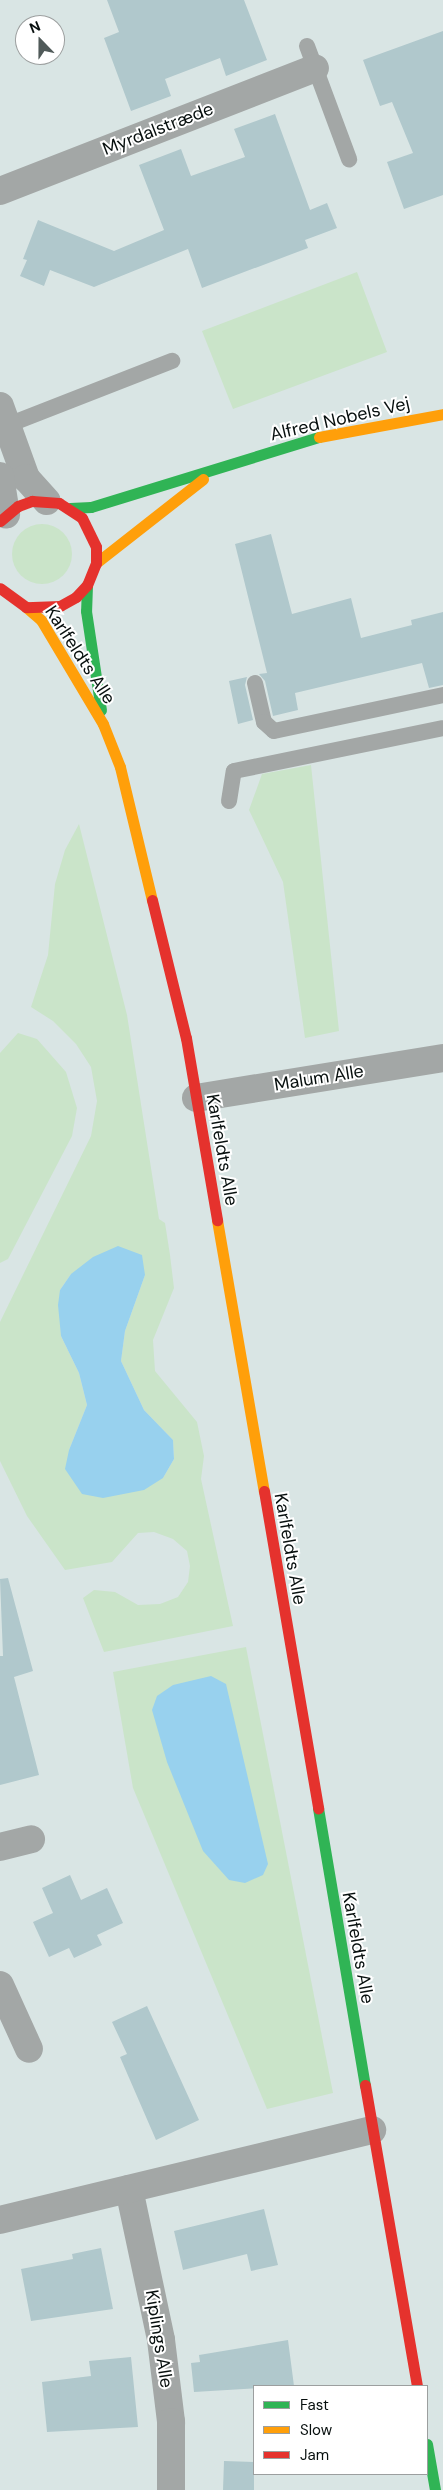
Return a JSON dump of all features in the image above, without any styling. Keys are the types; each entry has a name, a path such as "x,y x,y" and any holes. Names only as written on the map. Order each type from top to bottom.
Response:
{"street":[{"name":"Myrdalstræde","path":"0,191 311,57"},
{"name":"Alfred Nobels Vej","path":"3,518 32,501 91,507 316,438 443,414"},
{"path":"0,588 4,596 26,607 43,609 60,606 76,597 87,584 96,562 91,532 26,478 2,420"},
{"name":"Alfred Nobels Vej","path":"96,562 217,469"},
{"path":"0,476 3,518"},
{"name":"Karlfeldts Alle","path":"87,584 86,611 103,724"},
{"name":"Karlfeldts Alle","path":"26,607 41,620 103,724 127,790 186,1038 417,2385"},
{"name":"Malum Alle","path":"196,1098 443,1058"},
{"path":"0,1847 31,1839"},
{"path":"0,1985 29,2049"},
{"path":"0,2220 372,2130"},
{"name":"Kiplings Alle","path":"129,2189 161,2340 172,2422 171,2490"},
{"path":"428,2450 435,2490"}],"lane":[{"path":"311,57 349,159"},
{"path":"2,420 172,361"},
{"path":"255,683 264,722 274,732 443,695"},
{"path":"229,801 234,771 443,728"}],"green space":[{"path":"357,272 387,352 233,409 202,331"},
{"path":"36,524 48,524 59,529 67,537 72,548 70,566 59,579 48,584 36,584 25,579 17,571 12,560 12,548 17,537 25,529"},
{"path":"311,765 339,1031 305,1038 283,882 249,810 262,774"},
{"path":"79,824 127,1015 159,1219 165,1223 170,1255 174,1288 153,1340 155,1371 197,1422 204,1456 201,1479 233,1626 104,1652 83,1598 94,1590 115,1592 138,1605 160,1604 178,1597 188,1582 190,1566 187,1551 173,1539 154,1532 138,1533 112,1562 65,1570 27,1516 0,1461 0,1322 91,1136 97,1101 91,1067 76,1044 53,1021 31,1007 48,955 55,884 65,850","holes":["71,1274 145,1275 125,1331 121,1361 144,1410 173,1440 174,1459 163,1478 69,1450 87,1405 79,1373 61,1336 60,1290"]},
{"path":"18,1033 37,1039 66,1072 77,1108 72,1136 8,1259 0,1263 0,1053"},
{"path":"246,1647 333,2093 267,2109 133,1788 113,1672"}],"water":[{"path":"118,1246 142,1255 145,1275 125,1331 121,1361 144,1410 173,1440 174,1459 163,1478 144,1490 103,1498 82,1494 65,1469 69,1450 87,1405 79,1373 61,1336 58,1305 60,1290 71,1274 93,1257"},
{"path":"211,1676 226,1684 268,1864 263,1875 245,1883 229,1880 203,1851 167,1762 152,1710 157,1696 173,1685"}],"building":[{"path":"107,0 244,0 267,60 226,76 220,58 165,79 171,96 131,111 104,38 119,32"},
{"path":"443,31 443,195 404,209 387,162 413,153 392,102 380,106 363,60"},
{"path":"275,114 310,210 327,203 337,228 305,240 308,248 202,288 188,249 94,287 50,270 44,286 20,276 27,260 23,259 38,220 114,251 164,230 139,165 181,149 191,176 245,157 234,129"},
{"path":"271,534 292,614 351,598 361,638 412,625 411,620 443,612 443,685 429,688 422,663 295,693 298,710 273,716 265,681 259,674 267,673 235,544"},
{"path":"247,677 245,685 253,720 238,724 229,681"},
{"path":"8,1578 33,1671 14,1677 39,1775 0,1785 0,1656 3,1656 0,1579"},
{"path":"70,1875 81,1900 107,1888 123,1923 97,1935 102,1945 74,1958 69,1948 49,1957 33,1922 53,1913 42,1888"},
{"path":"147,2006 199,2120 156,2140 120,2057 127,2054 112,2022"},
{"path":"264,2209 278,2265 251,2271 247,2254 183,2270 174,2231"},
{"path":"101,2248 113,2309 31,2321 21,2269 73,2259 72,2254"},
{"path":"288,2340 294,2385 253,2385 253,2388 194,2392 191,2363 200,2362 199,2355"},
{"path":"131,2357 138,2427 47,2432 42,2382 91,2376 89,2361"},
{"path":"224,2461 253,2462 254,2490 223,2490"}],"traffic: fast":[{"path":"70,508 91,507 319,437"},
{"path":"87,585 86,611 101,710"},
{"path":"318,1808 365,2085"},
{"path":"428,2450 435,2490"}],"traffic: slow":[{"path":"319,437 443,414"},
{"path":"96,563 203,479"},
{"path":"26,607 41,620 103,724 120,767 152,900"},
{"path":"217,1220 264,1491"}],"traffic: jam":[{"path":"0,521 18,506 32,501 59,503 82,518 96,547 96,563 87,585 76,597 60,606 26,607 0,588"},
{"path":"152,900 186,1038 217,1220"},
{"path":"264,1491 318,1808"},
{"path":"365,2085 417,2385"}]}
